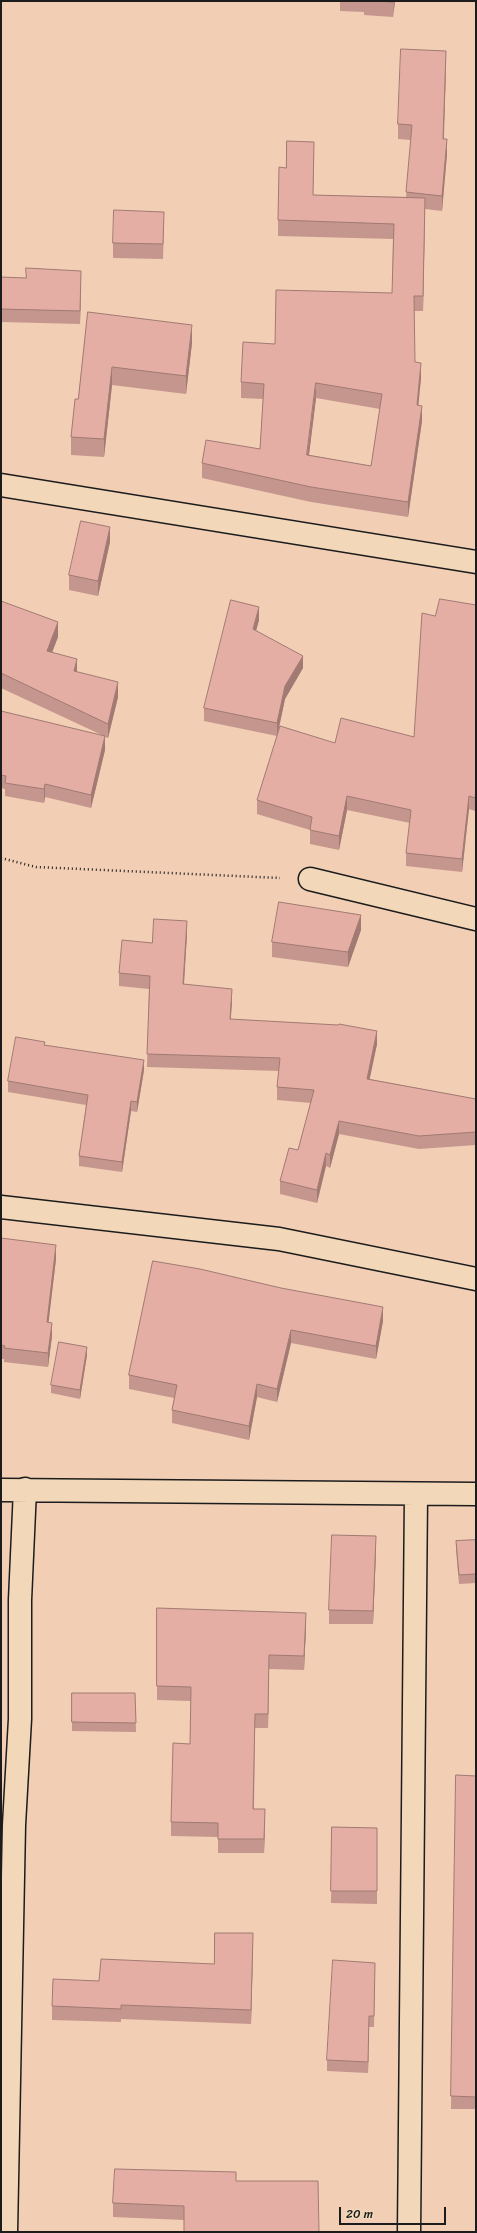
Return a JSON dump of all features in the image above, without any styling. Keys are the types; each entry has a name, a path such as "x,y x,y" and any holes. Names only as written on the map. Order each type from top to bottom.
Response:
{"street":[{"path":"1,484 476,562"},
{"path":"310,879 476,919"},
{"path":"1,1207 279,1238 476,1279"},
{"path":"6,2232 14,1825 20,1719 20,1600 25,1489"},
{"path":"1,1490 25,1489 416,1495 476,1494"},
{"path":"409,2232 416,1495"}],"path":[{"path":"1,858 36,867 310,879"}],"building":[{"path":"401,49 446,51 443,139 447,139 442,196 406,192 412,125 398,124"},
{"path":"287,141 314,142 313,195 425,198 423,296 414,296 415,362 421,363 417,405 422,406 408,502 311,487 202,463 206,440 260,449 264,384 241,382 243,342 275,344 276,290 392,293 394,224 278,220 279,167 286,168","holes":["316,383 382,394 371,466 307,455"]},
{"path":"114,210 164,212 163,244 113,243"},
{"path":"26,268 81,271 80,311 1,309 1,277 26,278"},
{"path":"88,312 192,325 186,376 112,367 104,439 71,437 75,399 78,399"},
{"path":"81,521 110,527 98,581 69,575"},
{"path":"440,599 476,605 476,791 475,798 469,796 462,859 406,853 411,810 347,796 339,836 310,830 312,817 257,800 280,726 335,743 341,718 414,737 422,613 435,616"},
{"path":"231,600 259,607 253,629 303,656 285,686 277,723 204,708"},
{"path":"1,601 58,622 47,651 77,659 74,671 118,682 108,724 1,673"},
{"path":"1,711 105,736 91,795 45,784 44,789 5,783 6,776 1,775"},
{"path":"279,902 361,915 348,952 272,942"},
{"path":"154,919 187,921 183,984 232,989 230,1019 339,1024 377,1031 367,1079 476,1099 476,1132 419,1136 339,1121 330,1155 326,1153 317,1190 280,1181 289,1148 298,1150 314,1090 277,1087 280,1058 147,1054 150,976 119,973 122,940 152,943"},
{"path":"16,1037 45,1042 44,1045 144,1060 137,1102 131,1101 122,1162 79,1156 88,1095 8,1081"},
{"path":"1,1238 56,1245 47,1322 52,1323 48,1353 4,1348 5,1346 1,1345"},
{"path":"153,1261 200,1269 281,1288 383,1307 376,1346 291,1330 277,1389 257,1384 249,1426 172,1410 177,1385 129,1375"},
{"path":"59,1342 87,1347 80,1390 51,1385"},
{"path":"332,1535 376,1536 373,1611 329,1610"},
{"path":"476,1540 476,1574 459,1575 456,1541"},
{"path":"157,1608 306,1613 304,1656 269,1655 268,1714 255,1714 253,1809 265,1809 264,1839 218,1839 218,1823 171,1822 173,1743 190,1744 191,1687 157,1686"},
{"path":"72,1693 135,1693 136,1723 72,1722"},
{"path":"456,1775 476,1776 476,2097 451,2096"},
{"path":"332,1827 377,1828 377,1891 331,1891"},
{"path":"215,1933 253,1933 251,2010 121,2005 121,2009 52,2006 53,1979 99,1981 101,1959 214,1964"},
{"path":"333,1960 375,1963 374,2016 369,2016 368,2062 327,2060"},
{"path":"115,2169 236,2172 236,2181 318,2181 319,2232 184,2232 184,2206 113,2203"}]}
